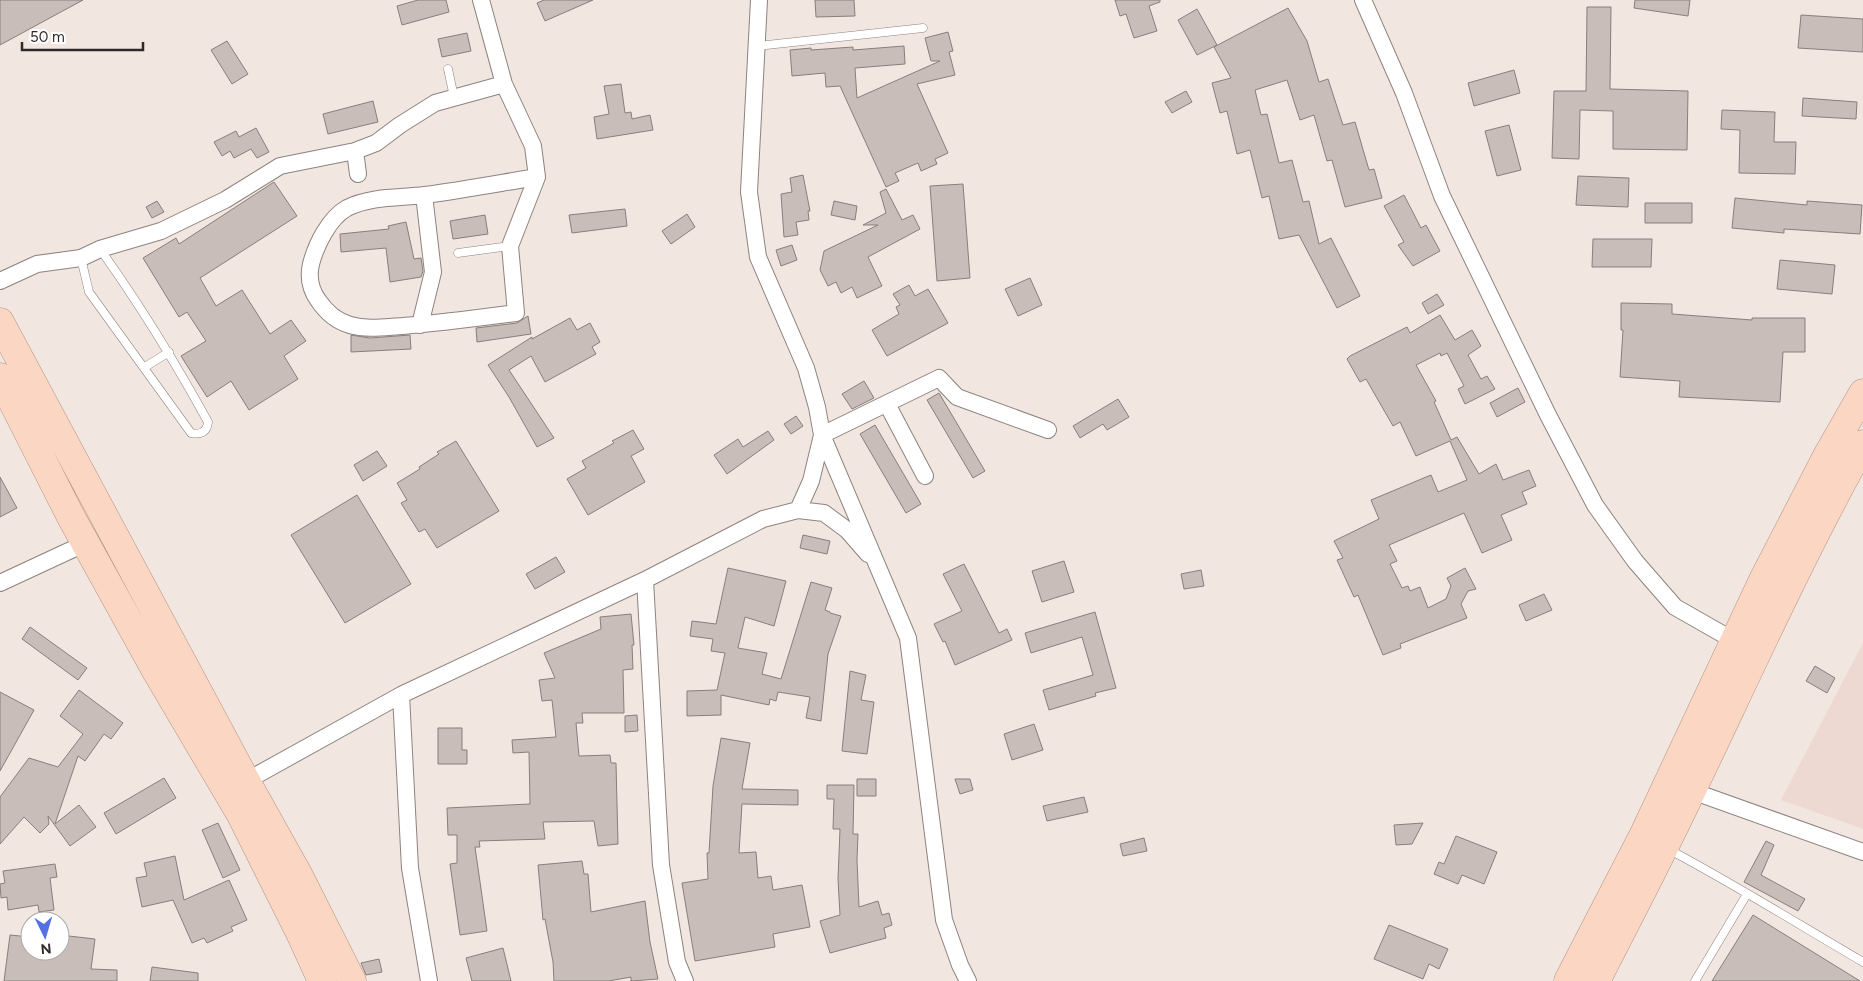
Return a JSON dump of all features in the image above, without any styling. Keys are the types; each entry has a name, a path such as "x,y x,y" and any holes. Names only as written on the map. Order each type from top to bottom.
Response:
{"highway":[{"path":"0,322 246,781 298,874 352,981"},
{"path":"0,377 86,543 156,671 241,815 322,981"},
{"path":"1568,981 1644,834 1763,580 1822,465 1863,393"},
{"path":"1596,981 1665,847 1747,672 1863,444"}],"street":[{"path":"481,0 504,84 533,146 537,177 510,246 516,314 367,328 339,321 330,315 316,297 310,280 314,256 322,238 342,211 367,201 424,195 537,177"},
{"path":"759,0 749,192 758,257 806,368 817,407 822,435 908,638 944,920 960,965 968,981"},
{"path":"1363,0 1404,93 1442,196 1548,415 1595,505 1635,561 1675,607 1734,640"},
{"path":"0,282 37,264 81,258 100,249 160,231 225,200 280,166 355,151 376,143 435,103 504,84"},
{"path":"355,151 358,174"},
{"path":"420,324 433,272 424,195"},
{"path":"822,435 939,378 957,397 1048,430"},
{"path":"887,404 925,476"},
{"path":"798,510 811,481 822,435"},
{"path":"246,781 401,695 645,580 763,519 798,510 824,513 847,530 879,568"},
{"path":"0,583 86,543"},
{"path":"645,580 661,866 677,962 685,981"},
{"path":"401,695 410,868 429,981"},
{"path":"1692,791 1863,852"}],"lane":[{"path":"758,46 923,28"},
{"path":"448,69 454,98"},
{"path":"458,253 510,246"},
{"path":"81,258 89,292 191,433 198,434 204,432 208,422 169,352 100,249"},
{"path":"145,367 169,352"},
{"path":"1665,847 1723,878 1863,962"},
{"path":"1695,981 1747,894"}],"shaded area":[{"path":"1863,643 1863,829 1781,800"}],"building":[{"path":"0,0 83,0 0,45"},
{"path":"418,0 446,0 449,12 402,25 397,6"},
{"path":"544,0 593,0 545,21 537,3"},
{"path":"815,0 854,0 855,16 816,17"},
{"path":"1115,0 1160,0 1160,2 1149,6 1157,31 1134,38 1126,14 1120,16"},
{"path":"1635,0 1690,0 1688,16 1634,8"},
{"path":"1587,7 1611,7 1610,89 1688,91 1687,150 1613,149 1613,111 1580,110 1579,159 1552,158 1554,91 1586,91"},
{"path":"1288,8 1307,41 1319,82 1328,79 1343,125 1355,122 1369,170 1374,169 1382,198 1345,207 1332,160 1327,161 1314,115 1300,120 1287,80 1255,90 1261,115 1267,114 1279,163 1292,160 1303,202 1309,201 1319,244 1331,238 1360,296 1337,308 1299,235 1279,239 1269,196 1262,198 1250,150 1237,154 1227,111 1220,113 1212,83 1231,78 1214,47"},
{"path":"1197,9 1217,45 1197,55 1178,20"},
{"path":"1801,15 1863,19 1863,52 1798,48"},
{"path":"948,32 953,51 949,52 955,75 917,84 948,153 935,159 937,164 921,171 918,163 895,173 899,181 886,187 840,86 826,87 825,73 792,76 790,50 853,47 853,50 904,46 905,64 855,68 857,98 940,61 931,61 925,38"},
{"path":"467,33 471,51 442,57 438,39"},
{"path":"227,41 248,74 232,84 211,50"},
{"path":"1514,70 1520,93 1474,106 1468,83"},
{"path":"621,84 625,113 631,112 632,119 650,115 653,130 597,139 594,117 609,114 604,86"},
{"path":"1186,91 1192,102 1172,113 1165,102"},
{"path":"1803,98 1857,102 1856,119 1802,116"},
{"path":"373,101 378,122 328,134 323,114"},
{"path":"1722,110 1775,112 1774,142 1796,142 1795,174 1739,173 1740,130 1721,129"},
{"path":"1509,125 1521,170 1497,176 1485,131"},
{"path":"256,128 269,152 257,158 251,149 234,158 230,151 222,156 214,142 236,131 239,137"},
{"path":"803,175 810,211 808,211 809,220 796,222 798,235 784,237 781,194 792,192 790,178"},
{"path":"1578,176 1629,178 1628,207 1576,205"},
{"path":"274,182 297,216 200,278 216,306 242,290 270,334 291,320 306,341 284,356 298,379 249,410 231,381 207,397 181,356 206,341 187,312 179,317 143,258 176,238 179,244"},
{"path":"963,184 970,278 937,281 930,186"},
{"path":"886,189 902,220 913,215 920,229 868,257 882,286 857,298 852,287 841,293 836,282 828,286 820,270 824,251 878,225 863,225 886,213 880,192"},
{"path":"1404,195 1421,228 1426,225 1440,251 1413,266 1398,245 1404,242 1384,206"},
{"path":"1735,198 1807,205 1807,201 1862,205 1860,234 1784,229 1784,233 1732,228"},
{"path":"157,201 164,212 152,218 146,207"},
{"path":"834,201 857,206 855,220 831,215"},
{"path":"1645,203 1692,203 1692,223 1645,223"},
{"path":"625,209 627,226 572,233 569,215"},
{"path":"687,214 695,227 671,244 662,231"},
{"path":"485,215 488,234 453,239 450,221"},
{"path":"406,222 414,259 421,258 423,271 421,277 390,282 386,248 341,252 340,234 389,229 388,226"},
{"path":"1593,239 1652,239 1651,267 1592,267"},
{"path":"792,245 797,260 781,266 776,250"},
{"path":"1780,260 1835,265 1832,294 1777,289"},
{"path":"1030,278 1042,305 1018,316 1005,289"},
{"path":"909,285 915,296 928,289 948,323 887,356 872,330 899,314 896,307 900,305 893,294"},
{"path":"1437,294 1444,305 1428,314 1422,303"},
{"path":"1621,303 1672,304 1672,314 1752,320 1752,318 1805,318 1805,352 1783,352 1780,402 1679,397 1680,381 1620,377 1623,330 1621,330"},
{"path":"1440,315 1455,340 1472,330 1481,346 1468,355 1481,379 1487,376 1495,389 1465,404 1458,389 1464,386 1447,353 1441,356 1440,353 1416,365 1436,401 1434,402 1451,440 1457,437 1479,474 1496,464 1503,480 1529,470 1536,486 1522,492 1527,504 1501,515 1512,540 1482,553 1464,513 1389,545 1397,561 1390,564 1402,588 1408,586 1410,591 1420,587 1428,608 1446,599 1451,586 1447,578 1465,568 1476,589 1468,591 1461,604 1467,618 1400,644 1401,648 1383,655 1358,595 1354,597 1337,560 1343,558 1334,541 1379,519 1371,500 1431,475 1438,492 1467,480 1450,441 1416,456 1400,422 1393,426 1366,379 1360,382 1347,359 1407,327 1410,333"},
{"path":"528,316 531,334 477,342 476,328 517,323"},
{"path":"570,318 577,330 590,323 600,342 592,347 596,354 545,382 531,356 509,370 554,438 537,447 509,397 488,365 532,337 532,339"},
{"path":"351,335 370,338 410,335 411,349 351,352"},
{"path":"864,381 874,398 852,409 842,394"},
{"path":"1518,388 1525,402 1497,417 1490,403"},
{"path":"939,393 985,471 973,478 927,400"},
{"path":"1118,399 1129,417 1107,430 1103,424 1080,438 1073,426"},
{"path":"796,416 803,426 791,434 784,424"},
{"path":"875,425 921,504 906,513 860,434"},
{"path":"633,430 644,449 631,456 645,482 588,515 567,479 586,468 582,461 614,443 612,441"},
{"path":"768,431 774,440 727,474 714,455 738,439 743,447"},
{"path":"456,441 499,511 437,548 425,529 419,532 401,503 407,500 397,483 420,469 419,467 439,454 437,452"},
{"path":"377,451 387,466 363,481 354,465"},
{"path":"0,477 17,508 0,517"},
{"path":"357,495 411,584 345,623 291,535"},
{"path":"803,535 830,541 827,554 800,548"},
{"path":"556,557 565,572 535,589 526,574"},
{"path":"1064,561 1074,592 1042,602 1032,571"},
{"path":"964,564 999,633 1007,629 1012,640 955,665 945,641 943,642 934,624 962,611 943,574"},
{"path":"728,568 786,581 774,626 745,617 738,648 767,653 762,674 781,679 811,582 832,588 825,610 841,616 828,654 821,721 806,718 810,697 778,692 776,701 770,699 769,705 721,695 721,715 687,716 687,691 717,690 725,653 711,651 713,639 690,636 692,621 716,624"},
{"path":"1201,570 1204,586 1184,589 1181,574"},
{"path":"1544,594 1552,610 1526,621 1519,605"},
{"path":"1095,612 1116,688 1095,693 1096,696 1049,710 1043,690 1093,675 1082,637 1031,653 1025,633"},
{"path":"631,614 634,645 632,645 633,669 623,670 624,713 582,713 583,723 576,723 579,756 610,755 611,763 616,763 618,844 598,846 594,821 543,822 545,839 479,841 480,847 475,847 487,931 460,935 450,864 457,863 457,835 448,835 447,808 530,804 529,752 513,753 512,740 556,737 552,700 542,701 539,680 555,678 544,653 601,629 600,617"},
{"path":"30,627 87,668 78,680 22,639"},
{"path":"1815,666 1835,678 1827,693 1806,681"},
{"path":"850,671 866,675 861,700 874,702 867,754 842,751"},
{"path":"79,690 123,723 111,739 104,734 85,761 78,756 55,824 79,805 96,827 70,846 48,816 49,824 40,833 24,817 0,844 0,797 29,758 58,767 83,734 60,716"},
{"path":"0,692 34,710 0,771"},
{"path":"637,715 638,731 625,732 625,716"},
{"path":"1034,724 1043,750 1012,760 1004,734"},
{"path":"438,728 462,728 462,750 467,750 467,764 438,764"},
{"path":"721,738 750,743 742,789 798,790 798,805 742,804 739,853 756,852 758,878 771,876 773,890 802,885 810,927 773,934 775,947 695,961 682,883 708,879 707,853 709,853 713,786"},
{"path":"164,778 176,798 116,834 104,813"},
{"path":"857,779 876,779 876,796 857,796"},
{"path":"955,779 970,779 973,790 960,794"},
{"path":"827,785 854,785 853,834 858,834 859,907 878,901 882,915 889,913 892,925 884,928 886,938 830,953 820,921 840,915 838,879 840,829 833,829 834,799 827,799"},
{"path":"1084,797 1088,812 1047,821 1043,806"},
{"path":"218,823 240,870 223,878 202,830"},
{"path":"1423,823 1412,844 1396,845 1394,825"},
{"path":"1456,836 1497,852 1484,884 1462,875 1458,884 1434,874 1439,862 1444,864"},
{"path":"1144,838 1147,851 1123,856 1120,844"},
{"path":"1766,841 1774,845 1761,875 1805,899 1798,911 1744,882"},
{"path":"175,856 184,900 229,880 247,920 231,927 233,931 207,943 204,938 192,943 173,900 142,907 136,878 147,876 144,863"},
{"path":"582,861 584,874 588,874 591,912 645,901 650,942 658,979 631,981 631,977 609,981 554,981 553,962 545,919 543,920 538,865"},
{"path":"55,864 57,877 50,878 54,910 39,911 38,905 8,910 7,897 1,898 0,884 5,883 3,871"},
{"path":"1753,915 1860,981 1712,981"},
{"path":"1389,925 1448,949 1439,969 1429,964 1423,979 1374,959"},
{"path":"10,935 20,936 20,961 70,961 70,936 95,939 91,969 117,970 117,981 4,981"},
{"path":"503,948 511,981 472,981 466,958"},
{"path":"379,959 382,972 366,975 361,963"},
{"path":"152,967 198,973 198,981 150,981"}]}
